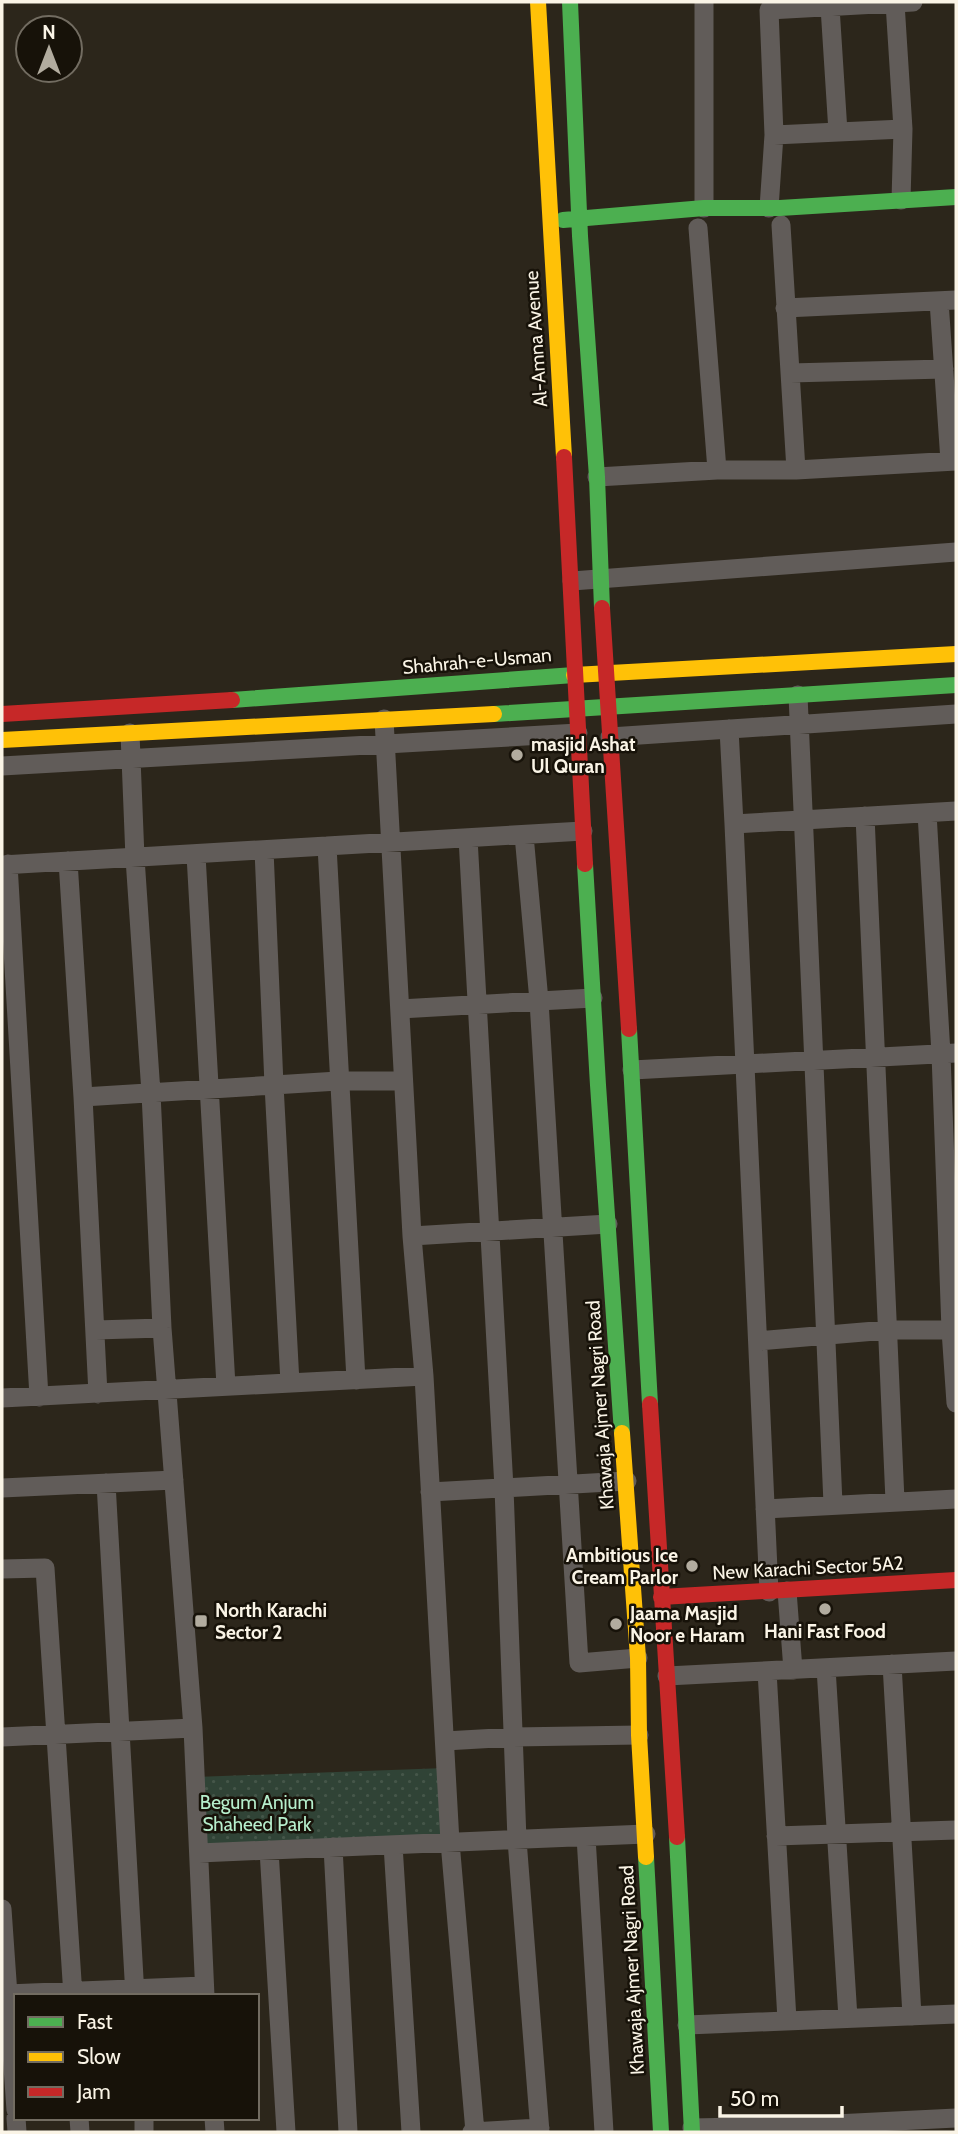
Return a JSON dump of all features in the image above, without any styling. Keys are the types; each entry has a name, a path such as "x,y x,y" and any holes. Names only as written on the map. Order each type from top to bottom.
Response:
{"main road":[{"name":"Al-Amna Avenue","path":"538,2 572,581 575,674"},
{"name":"Khawaja Ajmer Nagri Road","path":"570,2 580,219 587,236 605,674 610,737 607,954 593,998 638,1658 639,1735 661,2132"},
{"path":"550,221 704,208 778,221 901,200 956,197"},
{"path":"691,229 718,227"},
{"path":"551,239 587,236"},
{"name":"Shahrah-e-Usman","path":"2,714 392,690 575,674 956,654"},
{"name":"Khawaja Ajmer Nagri Road","path":"575,674 583,831 632,1070 692,2130"},
{"path":"2,740 608,708 956,685"},
{"path":"619,1366 648,1363"},
{"name":"New Karachi Sector 5A2","path":"661,1597 956,1580"},
{"path":"641,1770 673,1768"}],"street":[{"path":"704,208 705,2"},
{"path":"796,470 778,221 769,6 830,7 904,2 901,200"},
{"path":"830,7 838,132"},
{"path":"774,135 903,129"},
{"path":"691,229 718,470"},
{"path":"597,477 953,461 944,369 948,301 785,308"},
{"path":"790,373 944,369"},
{"path":"572,581 956,552"},
{"path":"798,695 833,1504"},
{"path":"610,737 956,714"},
{"path":"384,719 412,1236 424,1376 450,1842 474,2132 540,2130 517,1840 504,1488 468,838"},
{"path":"729,729 765,1509 793,1670"},
{"path":"7,1994 205,1991 193,1728 162,1328 130,733"},
{"path":"2,766 578,733"},
{"path":"734,824 956,811"},
{"path":"927,813 949,1054 956,1403"},
{"path":"865,816 895,1501"},
{"path":"39,1396 5,865 583,831"},
{"path":"524,835 539,1000 579,1663 638,1658"},
{"path":"327,846 356,1380"},
{"path":"264,850 290,1383"},
{"path":"196,855 226,1387"},
{"path":"68,862 98,1394"},
{"path":"400,1009 593,998"},
{"path":"632,1070 949,1054"},
{"path":"83,1097 338,1081 403,1081"},
{"path":"412,1236 608,1224"},
{"path":"96,1330 162,1328"},
{"path":"758,1341 887,1330 954,1330"},
{"path":"2,1398 424,1376"},
{"path":"2,1488 174,1480"},
{"path":"430,1492 627,1481"},
{"path":"106,1483 135,1992"},
{"path":"765,1509 956,1499"},
{"path":"2,1569 45,1568 73,1993"},
{"path":"667,1676 956,1661"},
{"path":"892,1664 912,2016"},
{"path":"826,1668 848,2018"},
{"path":"767,1671 787,2020"},
{"path":"2,1737 193,1728"},
{"path":"445,1741 639,1735"},
{"path":"776,1836 956,1830"},
{"path":"199,1853 646,1834"},
{"path":"586,1837 604,2132"},
{"path":"393,1844 411,2132"},
{"path":"333,1847 348,2132"},
{"path":"269,1850 286,2132"},
{"path":"2,1909 14,2084"},
{"path":"687,2025 956,2014"},
{"path":"692,2130 919,2126 956,2118"}],"green space":[{"name":"Begum Anjum Shaheed Park","path":"446,1768 450,1842 199,1853 195,1777"}],"traffic: fast":[{"path":"570,2 580,236 597,477 602,608"},
{"path":"563,220 704,208 780,208 956,197"},
{"path":"232,700 574,675"},
{"path":"494,714 956,685"},
{"path":"585,864 622,1433"},
{"path":"629,1029 650,1404"},
{"path":"677,1837 692,2132"},
{"path":"646,1857 661,2132"}],"traffic: slow":[{"path":"538,2 564,457"},
{"path":"574,675 956,654"},
{"path":"2,740 494,714"},
{"path":"622,1433 638,1658 646,1857"}],"traffic: jam":[{"path":"564,457 585,864"},
{"path":"602,608 629,1029"},
{"path":"2,714 232,700"},
{"path":"650,1404 677,1837"},
{"path":"661,1597 956,1580"}],"place":[{"name":"masjid Ashat Ul Quran","path":"517,755"},
{"name":"Ambitious Ice Cream Parlor","path":"692,1566"},
{"name":"Hani Fast Food","path":"825,1609"},
{"name":"North Karachi Sector 2","path":"201,1621"},
{"name":"Jaama Masjid Noor e Haram","path":"616,1624"}]}
